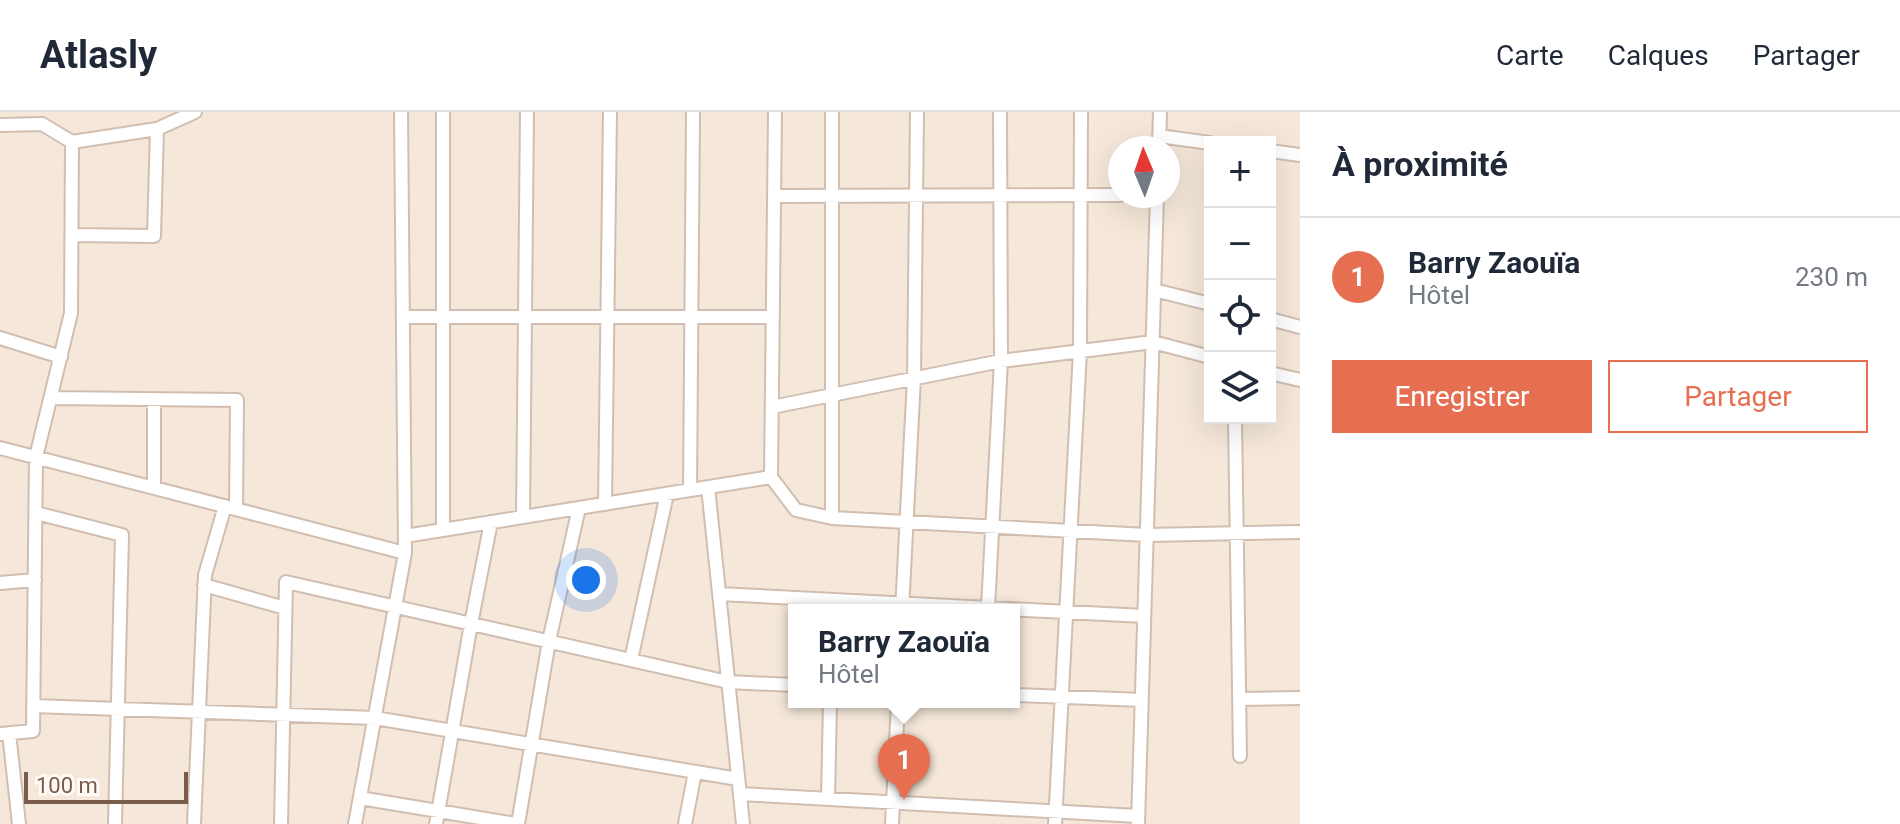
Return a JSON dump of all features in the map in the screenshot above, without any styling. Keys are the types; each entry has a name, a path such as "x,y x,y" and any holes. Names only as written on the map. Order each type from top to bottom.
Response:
{"street":[{"path":"0,125 42,118 72,142 157,129 195,112"},
{"path":"355,824 405,553 401,112"},
{"path":"443,112 443,530"},
{"path":"523,517 527,112"},
{"path":"605,504 610,112"},
{"path":"690,490 693,112"},
{"path":"775,112 771,477 796,510 832,518 1147,535 1300,532"},
{"path":"832,112 832,518"},
{"path":"903,604 914,378 917,112"},
{"path":"988,604 1001,361 1000,112"},
{"path":"1055,818 1080,351 1081,112"},
{"path":"1159,136 1160,112"},
{"path":"72,235 154,236 157,129"},
{"path":"19,824 4,734 33,731 36,457 71,313 72,142"},
{"path":"1180,142 1204,143"},
{"path":"1276,152 1300,155"},
{"path":"774,196 1108,195"},
{"path":"740,794 893,803 1055,818 1138,820 1157,208"},
{"path":"1154,290 1204,302"},
{"path":"403,317 773,317"},
{"path":"1276,321 1300,327"},
{"path":"0,338 61,357"},
{"path":"772,407 1001,361 1153,342 1204,355"},
{"path":"1276,374 1300,380"},
{"path":"51,398 237,400 230,508 205,575 194,824"},
{"path":"154,399 154,488"},
{"path":"1235,424 1240,756"},
{"path":"0,448 405,553"},
{"path":"405,536 771,477"},
{"path":"708,487 743,824"},
{"path":"631,660 667,494"},
{"path":"360,798 437,818 517,824 549,641 579,508"},
{"path":"36,513 122,535 115,824"},
{"path":"437,818 491,522"},
{"path":"0,583 35,580"},
{"path":"281,824 286,582 728,682 788,685"},
{"path":"204,585 285,608"},
{"path":"719,594 861,604"},
{"path":"1020,610 1144,616"},
{"path":"1020,695 1142,700"},
{"path":"1239,699 1300,698"},
{"path":"33,706 375,718 738,779"},
{"path":"828,799 830,708"},
{"path":"892,824 898,708"},
{"path":"685,824 695,772"}],"shaded area":[{"path":"0,112 1300,112 1300,824 0,824"}],"place":[{"name":"Barry Zaouïa","path":"904,800"}]}
